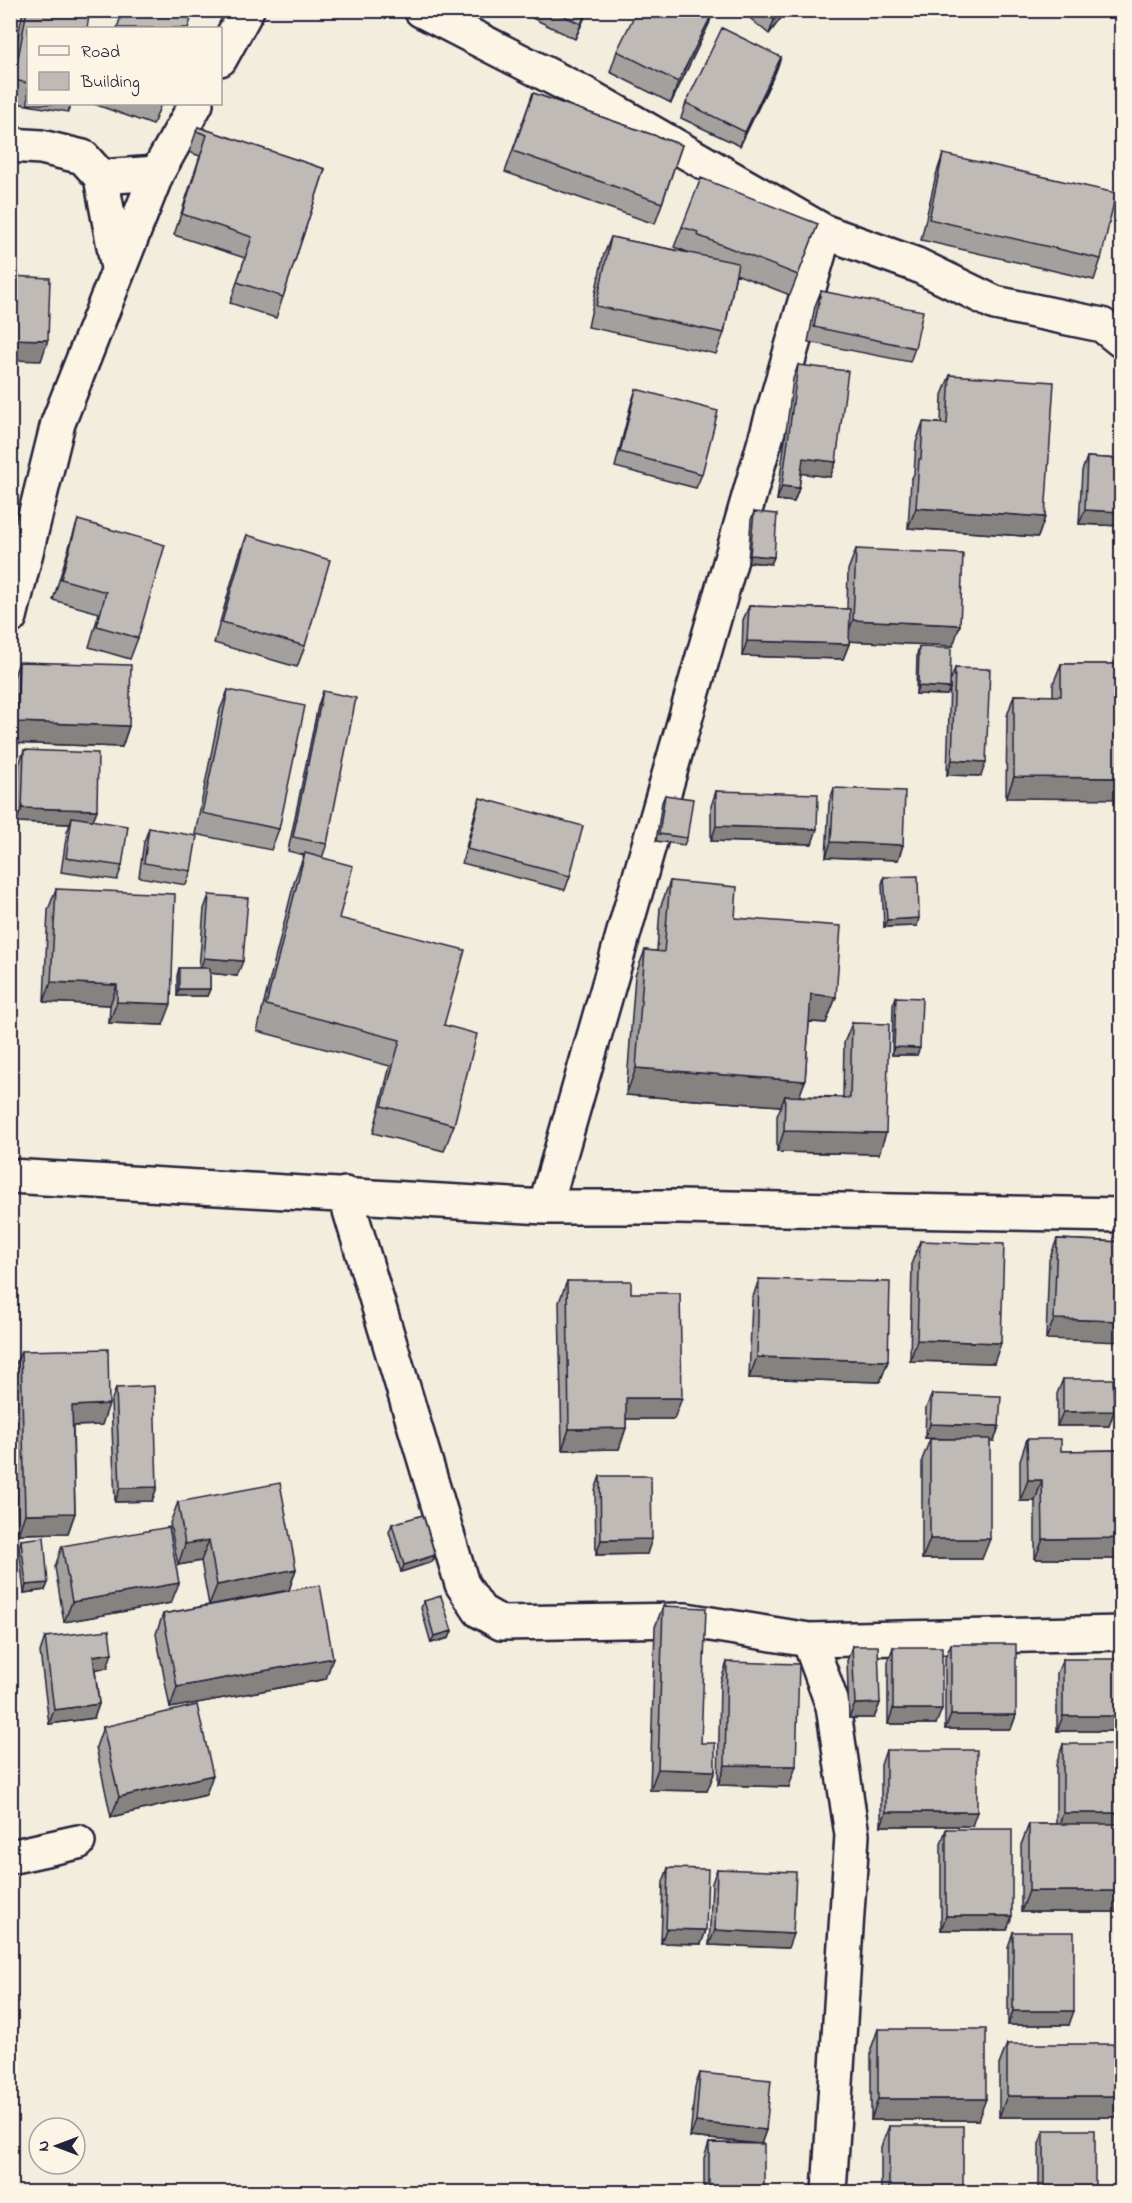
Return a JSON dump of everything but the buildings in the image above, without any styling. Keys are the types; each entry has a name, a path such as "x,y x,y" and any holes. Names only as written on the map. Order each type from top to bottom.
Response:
{"street":[{"path":"222,55 247,10"},
{"path":"422,10 585,94 825,232 917,264 995,303 1101,325 1122,341"},
{"path":"10,617 58,423 157,173 195,105"},
{"path":"10,145 41,147 83,158 101,177 118,268"},
{"path":"101,177 157,173"},
{"path":"545,1207 825,232"},
{"path":"10,1176 545,1207 690,1207 1122,1215"},
{"path":"345,1194 462,1584 480,1611 501,1623 686,1620 809,1640 1122,1633"},
{"path":"809,1640 833,1706 852,1835 829,2193"},
{"path":"10,1857 78,1842"}]}
